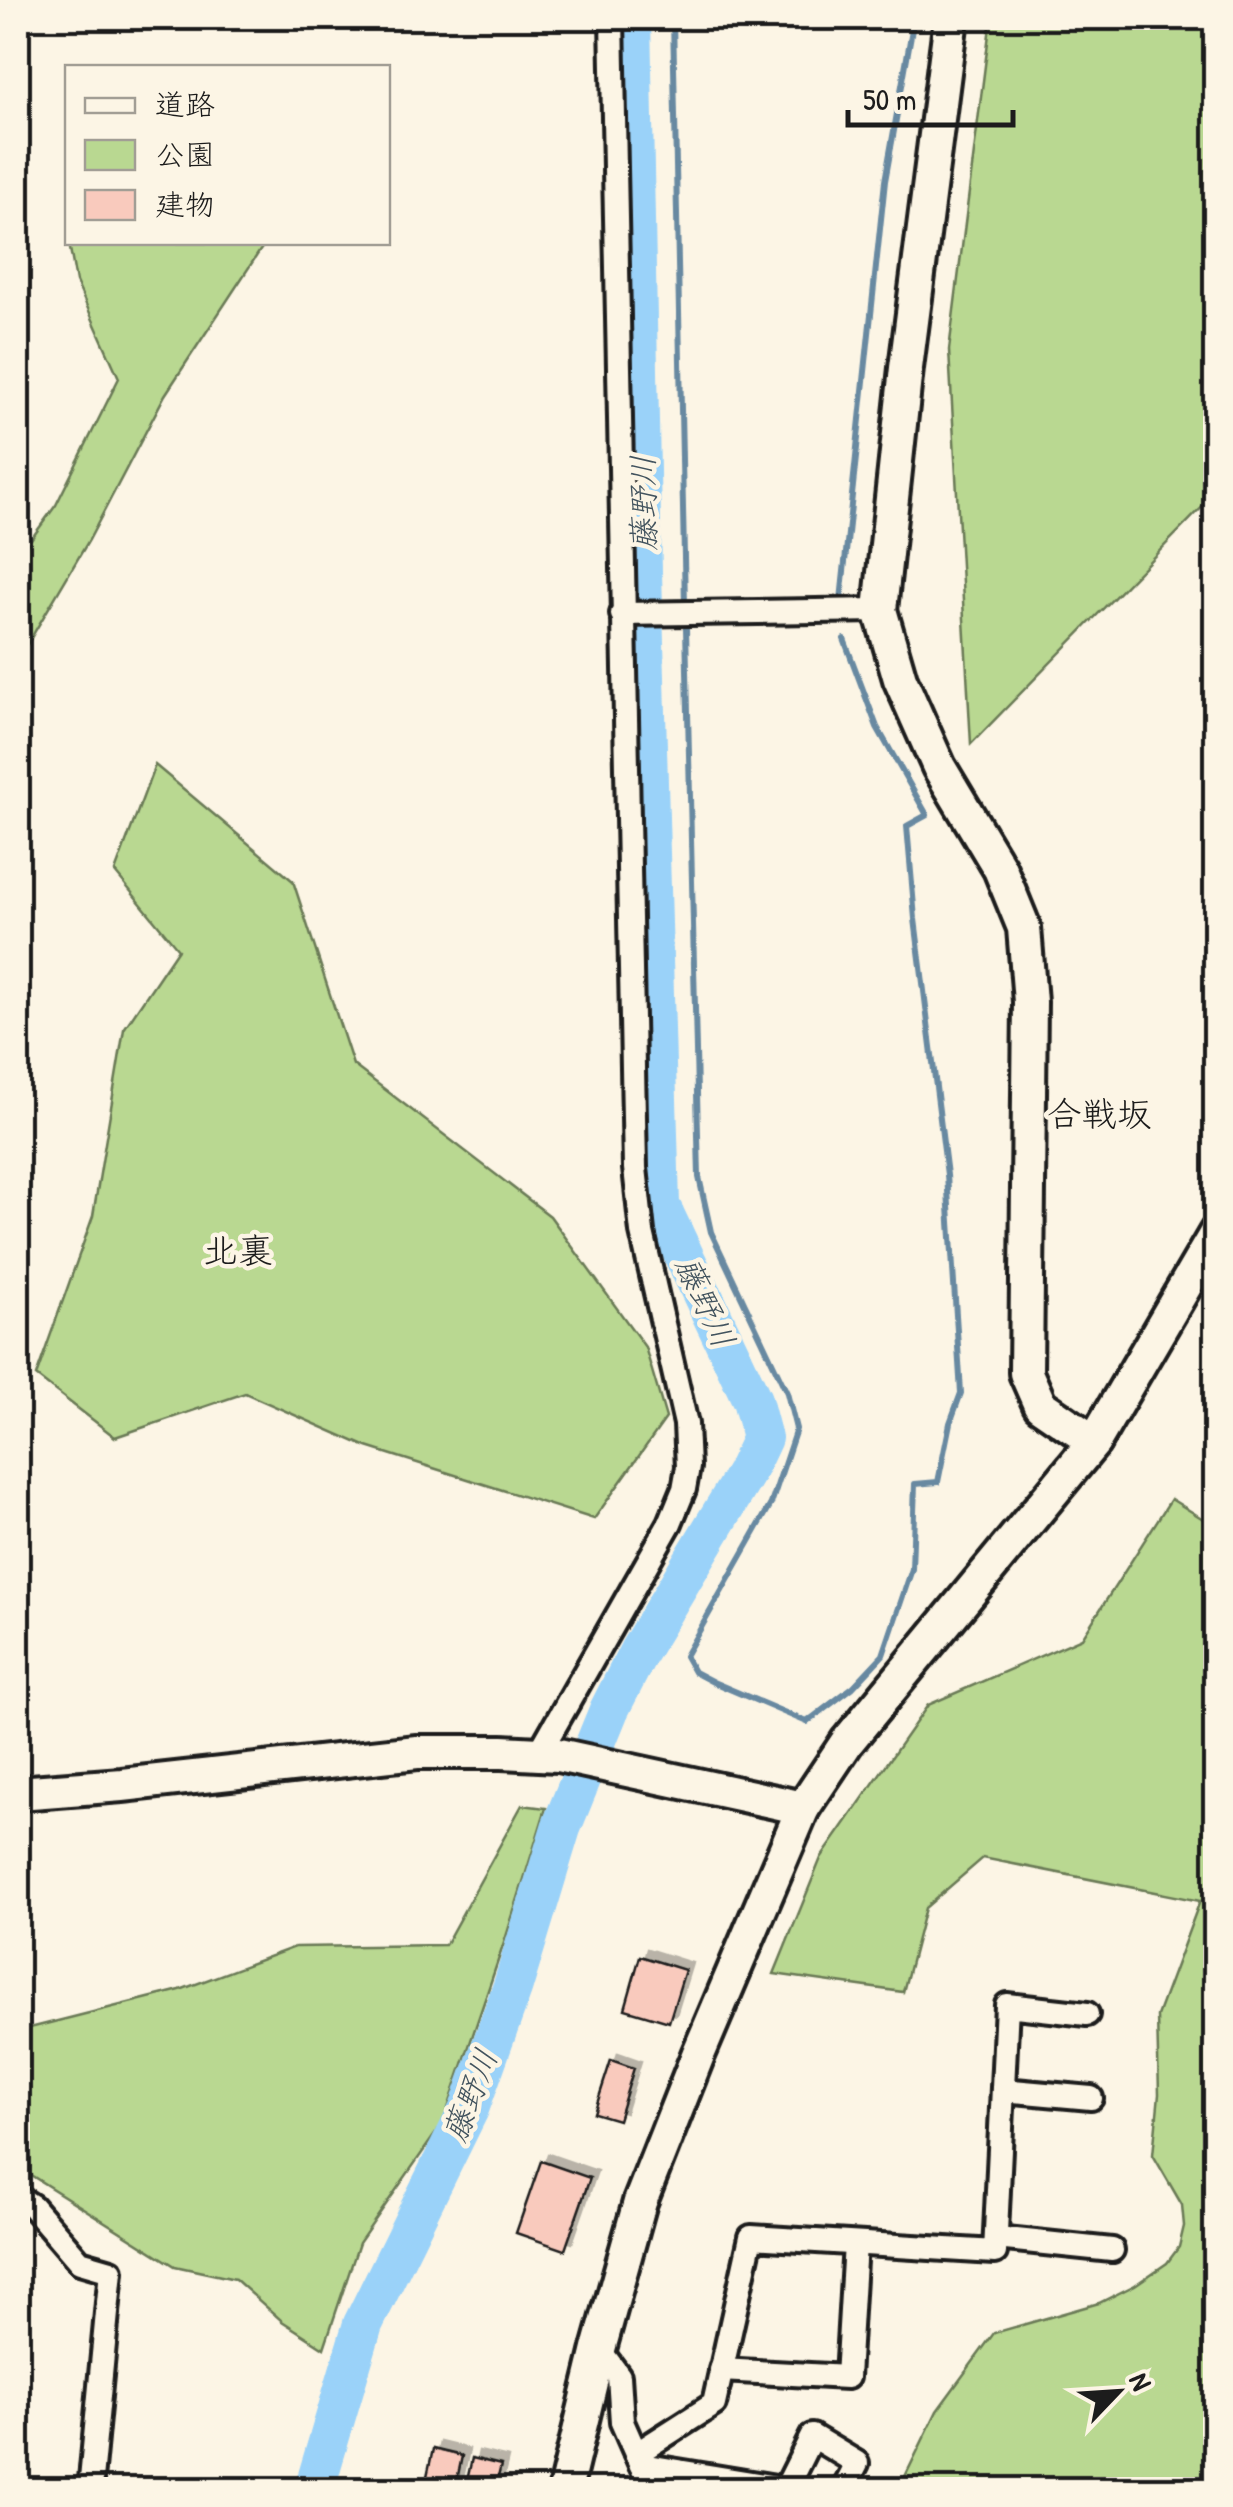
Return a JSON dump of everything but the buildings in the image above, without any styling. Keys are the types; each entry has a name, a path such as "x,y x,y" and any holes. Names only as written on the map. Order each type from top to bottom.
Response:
{"street":[{"path":"548,1755 670,1523 688,1467 686,1424 642,1232 634,1168 612,18"},
{"path":"951,18 880,610 900,679 939,767 1000,870 1024,928 1030,1002 1026,1373 1040,1405 1094,1442"},
{"path":"622,614 880,610"},
{"path":"565,2490 640,2202 803,1808 848,1742 1094,1442 1216,1234"},
{"path":"18,1793 417,1752 548,1755 803,1808"},
{"path":"638,2460 714,2404 751,2238 995,2252 1006,2004 1087,2014"},
{"path":"1003,2090 1091,2098"},
{"path":"18,2197 32,2206 80,2262 111,2271 90,2490"},
{"path":"996,2238 1112,2250"},
{"path":"721,2370 847,2377 856,2244"},
{"path":"599,2348 620,2376 622,2422 652,2490"},
{"path":"638,2460 791,2488 812,2436 858,2463 843,2490"}],"green space":[{"path":"991,18 1215,18 1216,493 971,744 949,350"},
{"path":"69,245 264,245 165,395 89,540 18,660 18,557 56,505 119,378 76,282"},
{"path":"155,765 293,881 353,1065 550,1216 645,1347 666,1418 594,1519 367,1447 245,1393 115,1437 36,1376 93,1216 124,1029 178,949 115,872"},
{"path":"1171,1499 1216,1527 1215,2489 899,2489 937,2411 994,2333 1099,2303 1167,2263 1179,2247 1184,2226 1182,2205 1153,2155 1159,2094 1157,2016 1200,1901 983,1858 925,1908 903,1992 774,1974 821,1858 928,1705 1082,1638"},
{"path":"522,1805 546,1808 443,2123 359,2243 324,2348 282,2321 235,2279 175,2266 18,2167 18,2031 180,1990 295,1947 445,1945"}],"waterway":[{"name":"藤野川","path":"314,2490 363,2324 469,2109 513,1986 561,1828 609,1710 762,1438 752,1400 660,1205 631,18"},
{"path":"673,18 685,606"},
{"path":"841,600 885,181 914,18"},
{"path":"686,628 699,1177 711,1232 787,1393 796,1429 771,1504 685,1656 694,1672 807,1722 853,1687 883,1655 912,1569 915,1484 938,1482 950,1423 961,1393 947,1175 907,826 927,815 877,727 844,639"}],"district":[{"name":"合戦坂","path":"1099,1113"},
{"name":"北裏","path":"238,1250"}]}
